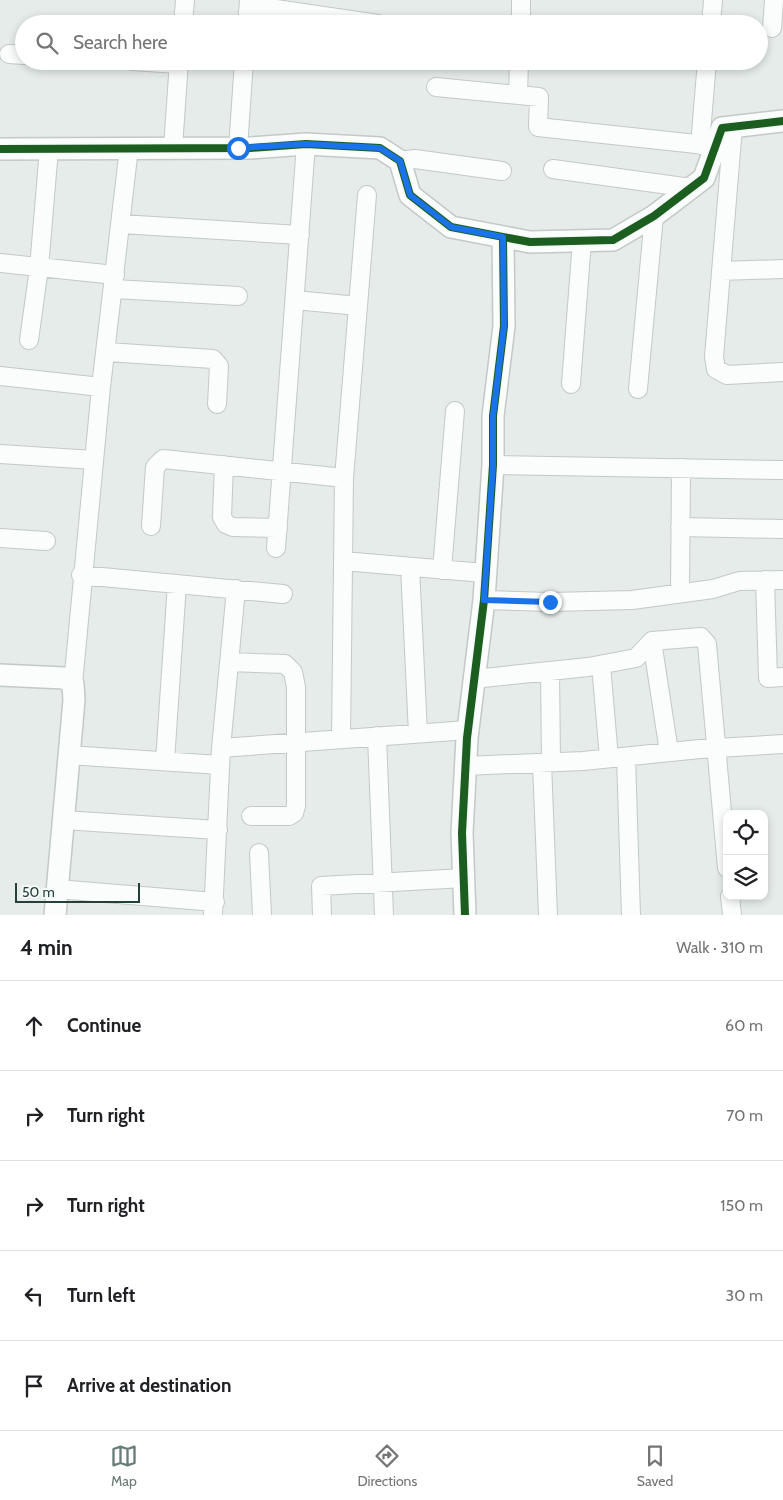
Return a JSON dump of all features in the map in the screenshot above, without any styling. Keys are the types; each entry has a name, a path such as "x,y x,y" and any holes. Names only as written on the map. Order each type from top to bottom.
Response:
{"street":[{"path":"184,15 185,0"},
{"path":"520,15 521,0"},
{"path":"712,15 713,0"},
{"path":"771,28 774,0"},
{"path":"249,3 323,15"},
{"path":"174,148 179,70"},
{"path":"238,148 243,70"},
{"path":"518,95 519,70"},
{"path":"0,150 49,148 238,148 306,144 380,148 400,161 410,195 451,227 530,242 613,240 654,216 704,178 707,145 707,70"},
{"path":"436,87 539,97 538,127 707,145"},
{"path":"707,145 722,128 783,122"},
{"path":"733,127 714,357 716,369 727,375 783,372"},
{"path":"276,548 296,300 306,144"},
{"path":"29,340 39,268 49,148"},
{"path":"55,915 74,700 73,684 81,575 129,148"},
{"path":"400,161 415,159 502,171"},
{"path":"553,169 691,188"},
{"path":"341,739 344,478 367,194"},
{"path":"638,389 654,216"},
{"path":"121,224 300,235"},
{"path":"465,915 462,833 465,766 484,600 484,573 493,465 493,416 504,326 503,237"},
{"path":"571,384 582,240"},
{"path":"0,263 114,282 238,296"},
{"path":"721,271 783,269"},
{"path":"296,300 358,306"},
{"path":"107,352 213,360 219,366 217,404"},
{"path":"0,376 101,387"},
{"path":"442,570 455,411"},
{"path":"0,454 94,460"},
{"path":"151,526 155,467 162,459 344,478"},
{"path":"224,465 222,517 226,524 233,527 278,528"},
{"path":"493,465 783,470"},
{"path":"680,593 681,468"},
{"path":"680,527 783,529"},
{"path":"0,538 46,542"},
{"path":"342,562 484,573"},
{"path":"410,567 418,733"},
{"path":"81,575 283,594"},
{"path":"765,580 768,678 783,677"},
{"path":"484,600 550,602 632,600 713,589 739,581 783,580"},
{"path":"165,761 177,584"},
{"path":"57,889 214,909 220,756 236,589"},
{"path":"474,679 601,665 636,658 652,641 701,637 708,644 715,748 726,855"},
{"path":"652,641 669,752"},
{"path":"229,662 285,664 293,672 296,687 296,806 294,813 289,816 251,816"},
{"path":"601,665 618,758 631,915"},
{"path":"548,915 546,762 550,672"},
{"path":"0,675 64,678 73,684"},
{"path":"68,755 165,761 220,756 297,742 468,730"},
{"path":"377,736 384,915"},
{"path":"465,766 618,758 715,748 783,744"},
{"path":"63,820 218,830"},
{"path":"259,853 262,915"},
{"path":"322,915 321,886 464,878"},
{"path":"730,900 732,915"}],"cycle path":[{"path":"0,149 250,148 306,144 380,148 400,161 410,195 451,227 530,242 613,240 654,216 704,178 722,128 783,121"},
{"path":"465,915 462,833 467,738 484,600 493,465 493,416 504,326 503,237"}],"route":[{"path":"238,148 306,144 380,148 400,161 410,195 451,227 503,237 504,326 493,416 493,465 484,573 484,600 550,602"}]}
